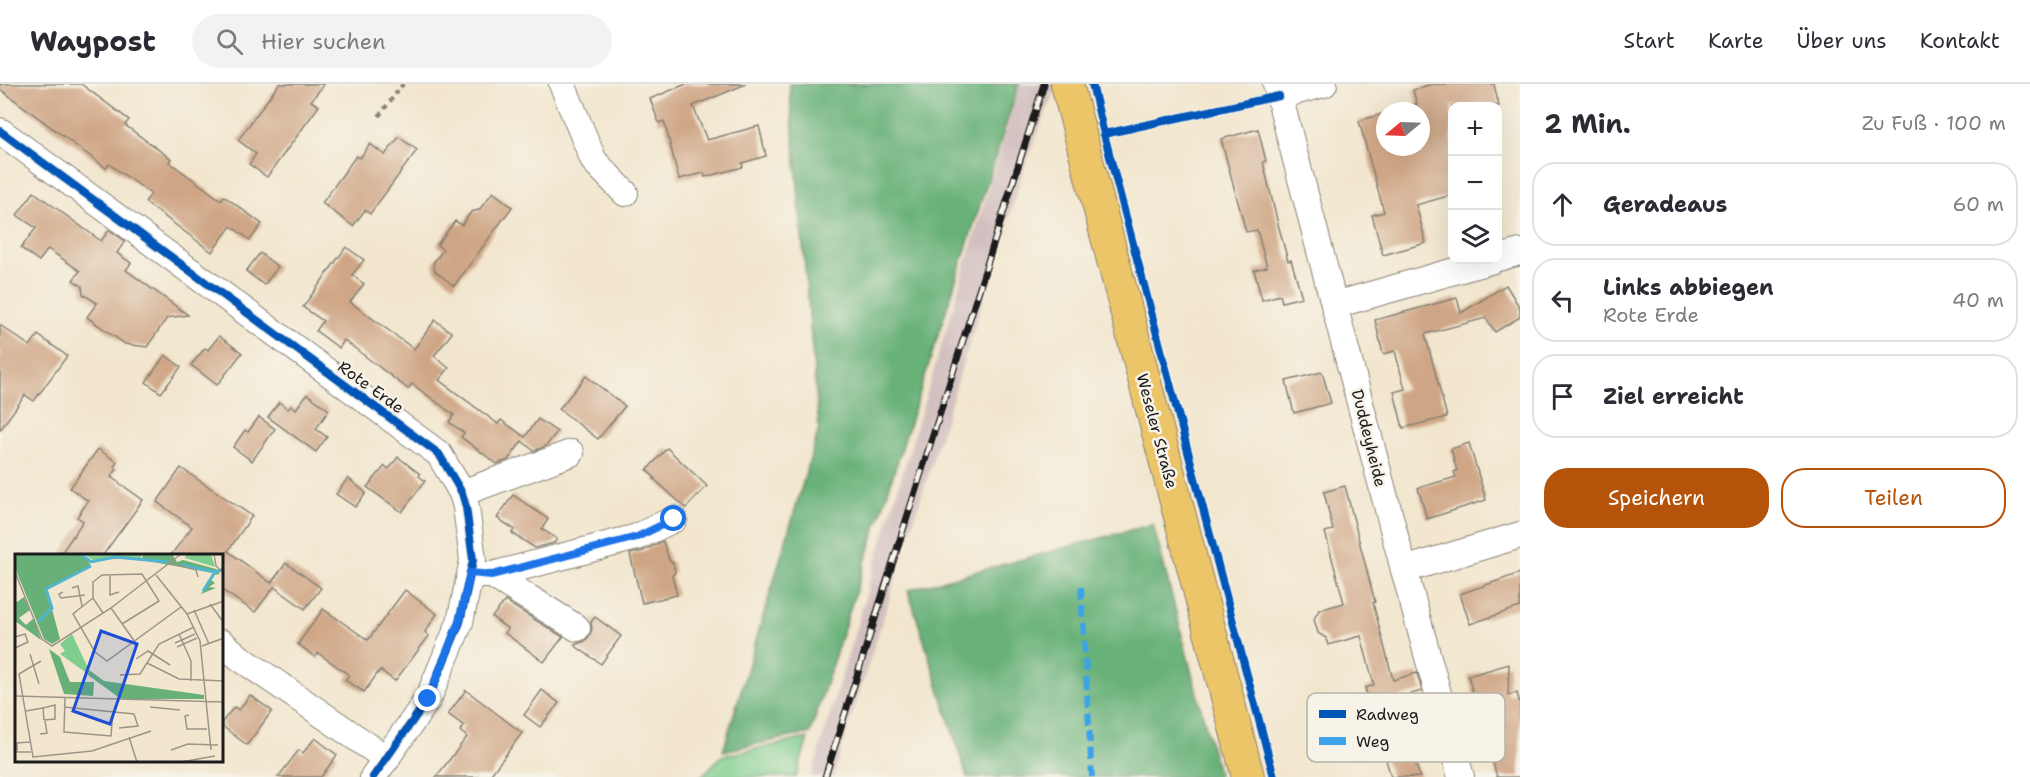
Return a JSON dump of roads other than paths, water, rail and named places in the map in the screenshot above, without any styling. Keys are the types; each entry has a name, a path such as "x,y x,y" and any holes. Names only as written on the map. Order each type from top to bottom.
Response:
{"main road":[{"name":"Weseler Straße","path":"1068,84 1248,777"}],"street":[{"path":"562,84 594,161 625,193"},
{"name":"Duddeyheide","path":"1324,84 1277,90 1438,693"},
{"name":"Rote Erde","path":"0,131 439,454 462,493 473,560 481,574 428,699 380,768 224,645"},
{"path":"1502,257 1520,252"},
{"path":"1335,305 1478,264"},
{"path":"462,493 571,453"},
{"path":"481,574 637,537 674,519"},
{"path":"1404,570 1520,536"},
{"path":"481,574 577,628"},
{"name":"Duddeyheide","path":"1457,762 1461,777"}],"railway":[{"path":"825,777 1044,84"}]}
